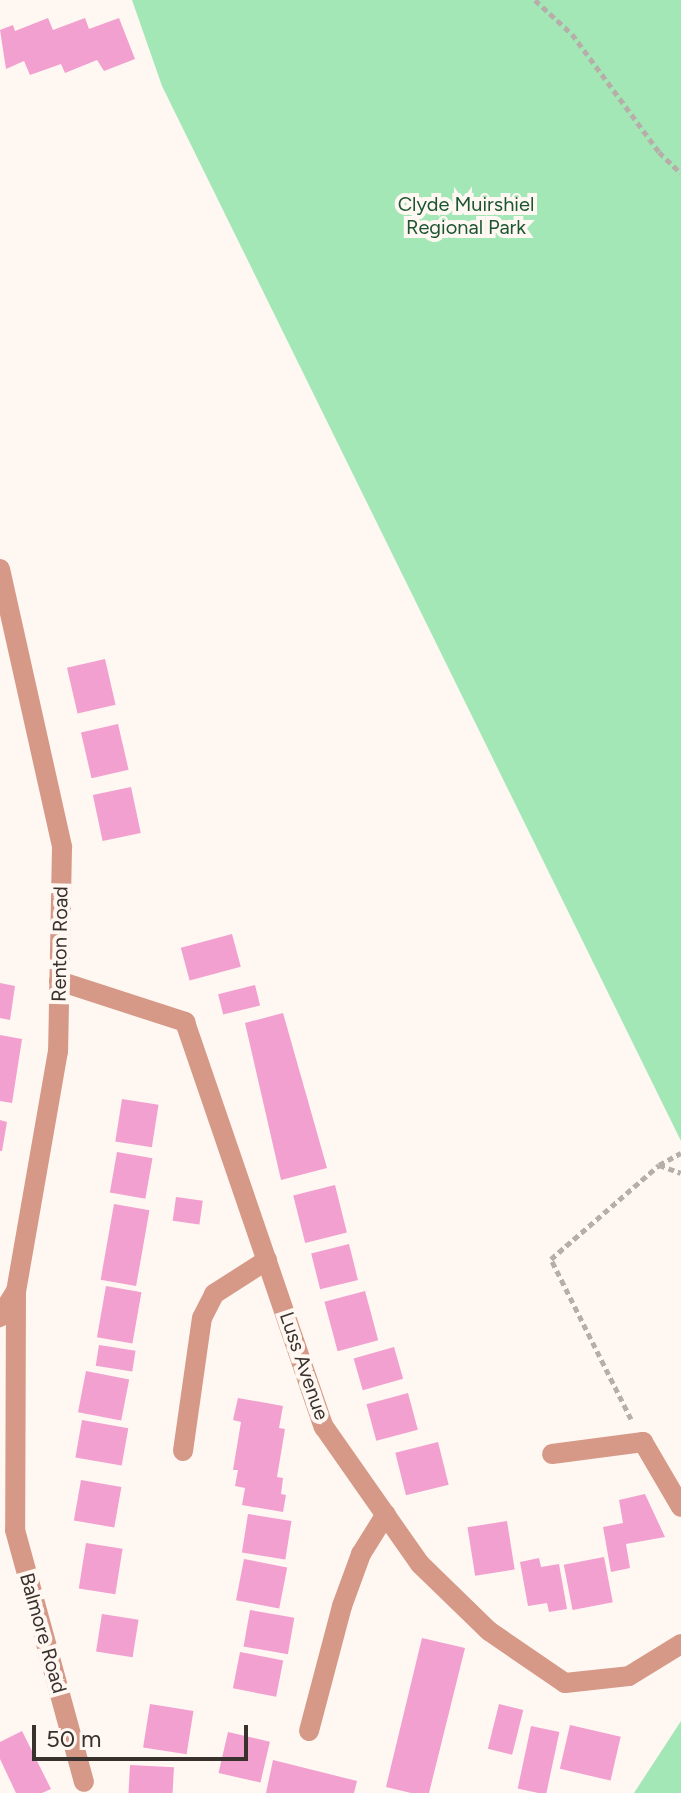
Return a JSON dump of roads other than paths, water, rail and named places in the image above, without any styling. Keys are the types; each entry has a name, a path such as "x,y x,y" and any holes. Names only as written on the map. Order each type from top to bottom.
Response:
{"street":[{"name":"Renton Road","path":"0,569 62,847 58,1051 16,1291 0,1317"},
{"name":"Luss Avenue","path":"59,981 185,1022 324,1427 420,1564 489,1631 565,1683 629,1676 681,1644"},
{"path":"183,1451 202,1318 214,1294 267,1260"},
{"name":"Balmore Road","path":"16,1291 15,1530 84,1782"},
{"path":"552,1454 643,1442 681,1507"},
{"path":"309,1731 352,1580 386,1514"}],"park label":[{"name":"Clyde Muirshiel Regional Park","path":"466,216"}]}
